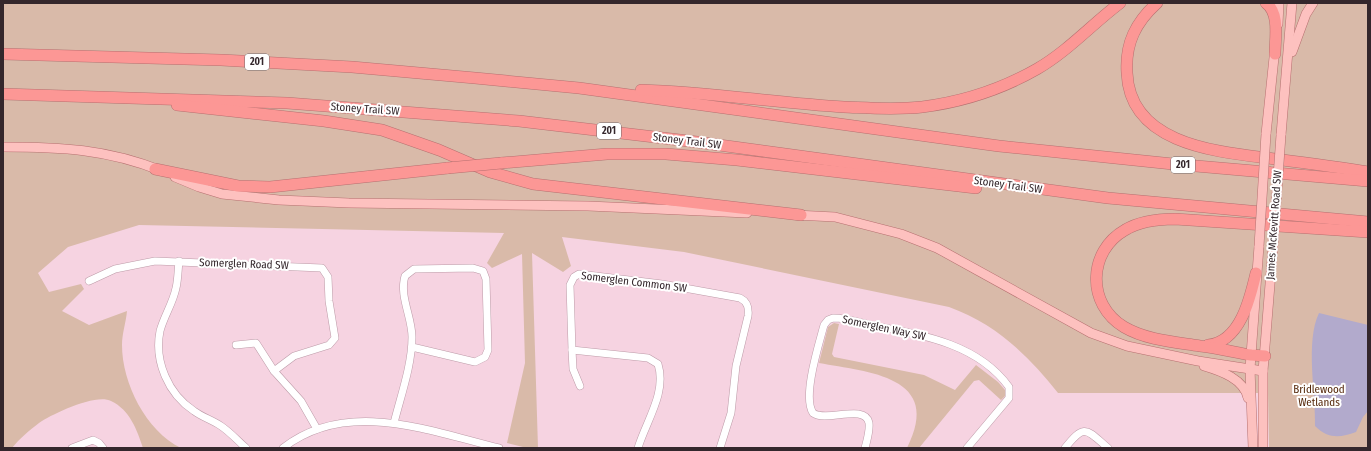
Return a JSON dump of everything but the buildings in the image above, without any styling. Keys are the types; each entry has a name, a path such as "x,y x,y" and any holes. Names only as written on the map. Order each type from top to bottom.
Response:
{"highway":[{"path":"579,88 682,92 811,105 879,109 900,109 943,104 978,94 1016,79 1036,69 1070,46 1120,3"},
{"path":"1157,3 1140,21 1132,34 1128,50 1126,69 1129,90 1138,109 1154,126 1176,139 1217,150 1368,172"},
{"path":"1266,3 1272,8 1275,17 1275,54"},
{"path":"3,49 39,54"},
{"name":"201","path":"3,54 221,60 345,67 579,88 999,146 1166,164 1368,181"},
{"name":"Stoney Trail SW","path":"3,94 219,100 362,108 519,121 697,142 1108,198 1368,222"},
{"path":"107,96 361,126 399,135 486,170 533,184 801,215"},
{"path":"155,169 238,186 270,187 448,168 607,154 666,154 730,159 975,188 1108,198"},
{"path":"1265,356 1251,355 1161,339 1134,332 1114,320 1106,310 1097,290 1097,266 1104,250 1120,233 1150,221 1175,219 1368,232"},
{"path":"1203,346 1214,345 1223,340 1238,324 1249,300 1256,273"}],"main road":[{"name":"James McKevitt Road SW","path":"1253,448 1250,370 1266,134 1279,3"},
{"name":"James McKevitt Road SW","path":"1263,448 1263,371 1292,3"},
{"path":"1287,69 1306,14 1313,3"},
{"path":"3,147 56,147 88,150 155,169 199,187 222,194 273,199 364,203 588,206 835,217 901,234 937,248 1091,333 1157,356 1210,368 1231,377 1246,390 1251,409"},
{"path":"1145,351 1263,371"}],"street":[{"path":"89,281 104,273 126,266 155,261 179,261 176,289 164,318 159,338 160,358 163,371 168,383 181,401 193,411 222,427 246,448"},
{"name":"Somerglen Road SW","path":"179,261 318,267 325,270 328,277 329,301 335,334 333,341 326,346 294,356 274,372"},
{"path":"394,423 412,347 411,329 404,297 404,280 408,272 414,269 473,268 482,271 486,280 488,350 485,358 475,362 412,347"},
{"name":"Somerglen Common SW","path":"572,350 570,285 574,277 580,274 662,284 743,300 748,308 748,316 736,366 731,413 720,448"},
{"name":"Somerglen Way SW","path":"866,448 869,426 864,415 857,413 821,416 813,413 810,406 811,375 824,325 828,320 833,318 927,336 943,341 980,360 1000,376 1009,386 1009,398 967,448"},
{"path":"236,345 256,343 274,372 301,401 317,429"},
{"path":"580,386 573,369 572,350 648,358 658,364 660,372 657,398 638,448"},
{"path":"283,448 317,429 353,421 372,420 394,423 499,448"},
{"path":"1065,448 1079,433 1085,431 1090,432 1108,448"},
{"path":"72,448 93,440 100,443 103,448"}],"green space":[{"name":"Bridlewood Wetlands","path":"3,3 1368,3 1368,448 1269,448 1268,393 1058,393 1035,366 1010,342 982,322 949,307 684,252 562,237 571,266 563,272 532,253 538,448 527,448 507,443 525,363 522,254 492,268 487,263 504,233 139,225 68,247 38,273 49,292 81,284 84,289 62,311 89,325 127,311 122,345 126,375 131,390 147,418 157,430 168,440 181,448 143,448 138,434 128,415 118,405 104,399 85,402 45,419 21,438 12,448 3,448"},
{"path":"834,323 839,324 832,354 834,357 924,375 955,390 976,365 998,382 1005,390 1005,396 1001,400 979,380 974,381 919,448 907,448 916,424 916,406 908,392 895,382 878,375 819,363 828,327"}],"shaded area":[{"path":"1319,313 1368,325 1368,411 1363,417 1356,432 1345,435 1329,435 1315,426 1312,353 1315,325"}]}
